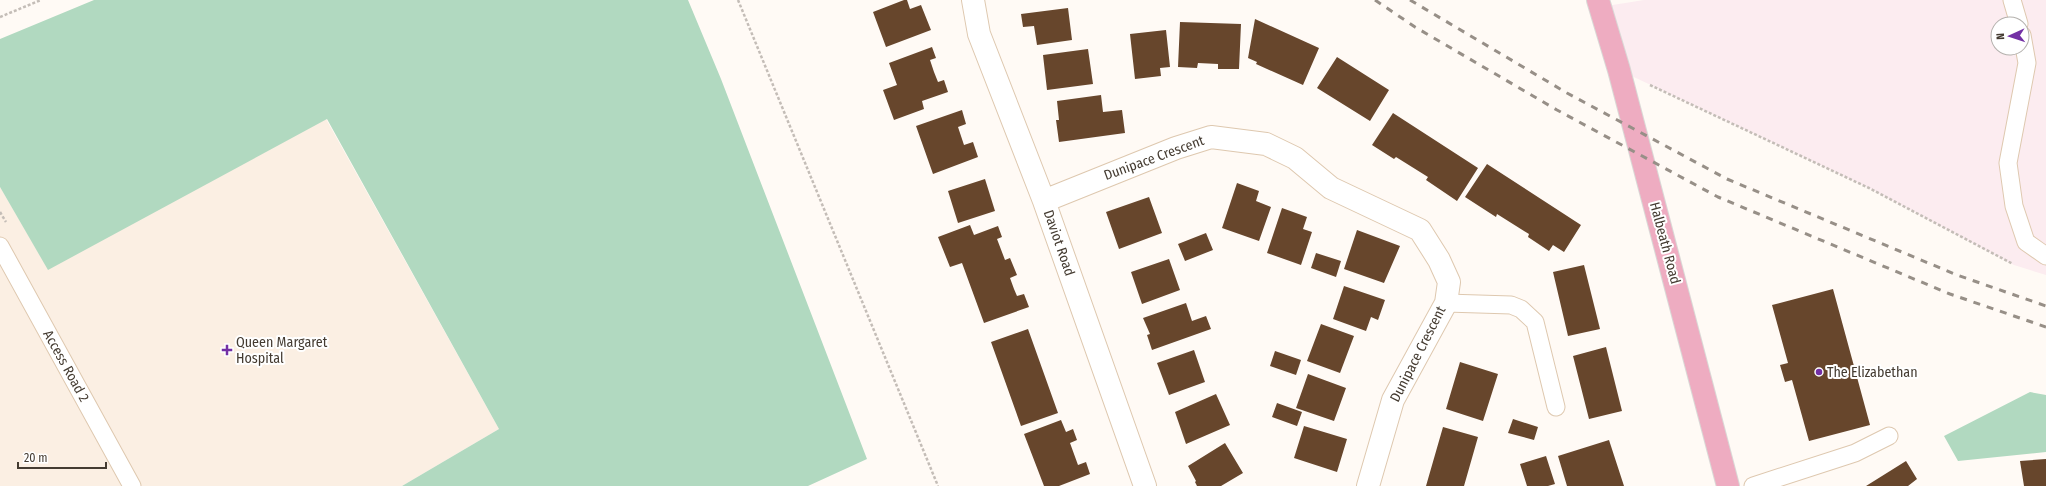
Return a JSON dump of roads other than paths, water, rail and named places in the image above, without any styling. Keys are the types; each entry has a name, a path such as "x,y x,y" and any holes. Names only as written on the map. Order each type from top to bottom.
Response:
{"main road":[{"name":"Halbeath Road","path":"1598,0 1619,70 1728,486"}],"street":[{"name":"Daviot Road","path":"973,0 978,34 1044,201 1145,486"},
{"name":"Dunipace Crescent","path":"1044,201 1176,148 1211,137 1266,144 1295,158 1332,188 1420,230 1439,260 1449,282 1446,303 1393,400 1368,486"}],"lane":[{"path":"2012,0 2017,16"},
{"path":"2026,56 2027,63 2008,163 2014,206 2026,242 2046,256"},
{"name":"Access Road 2","path":"0,246 132,486"},
{"path":"1446,303 1511,305 1521,309 1535,322 1556,407"},
{"path":"1753,486 1855,454 1889,436"}],"railway":[{"path":"1375,0 1415,27 1557,110 1718,197 1950,294 2046,327"},
{"path":"1410,0 1567,93 1727,179 1957,275 2046,306"}],"place":[{"name":"Queen Margaret Hospital","path":"227,350"},
{"name":"The Elizabethan","path":"1819,372"}]}
